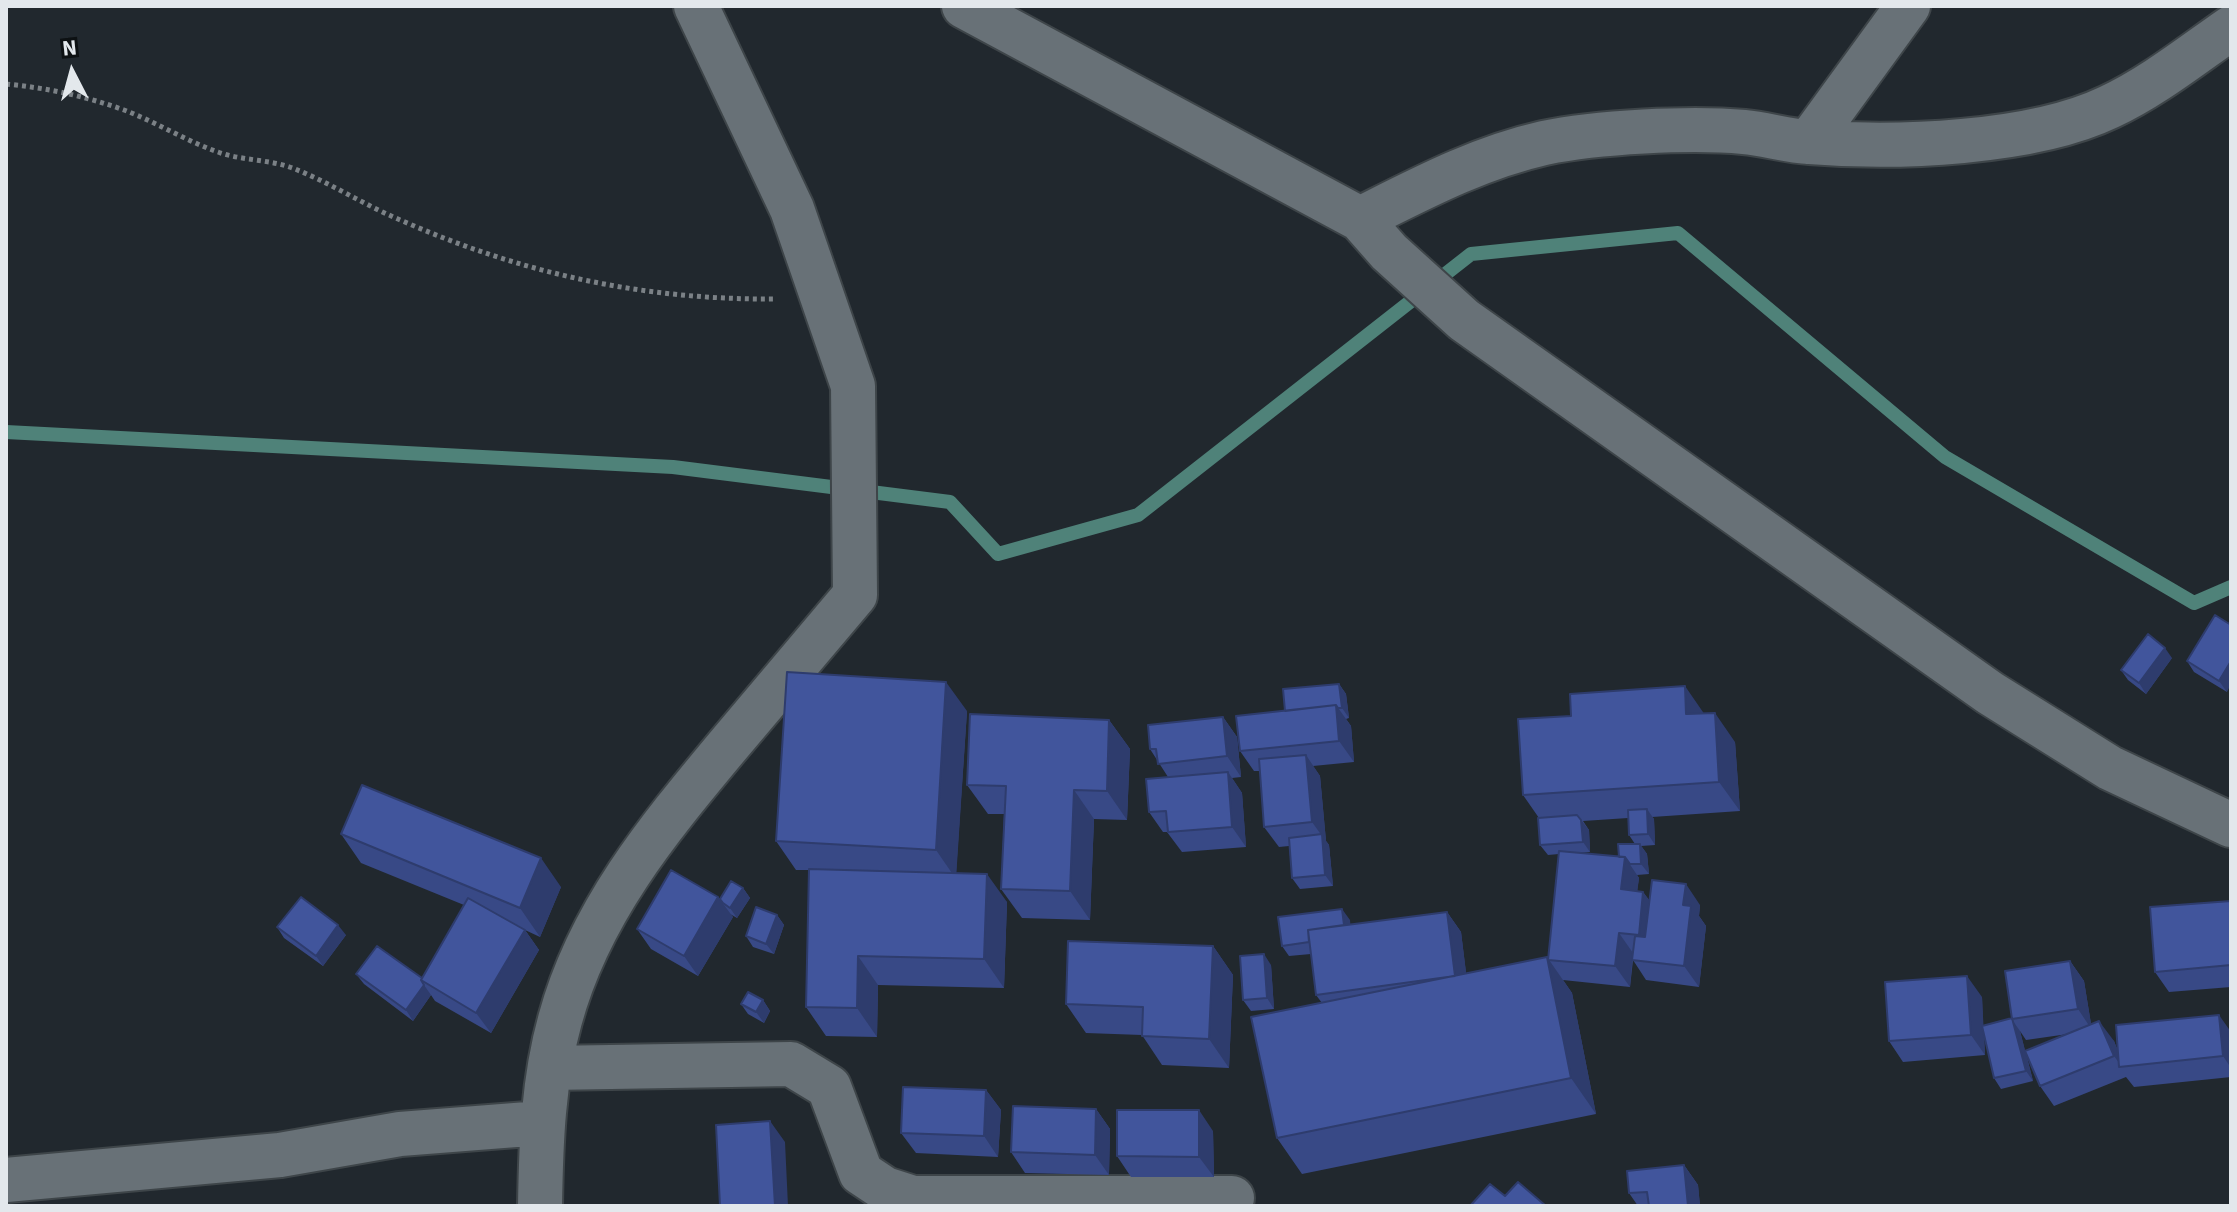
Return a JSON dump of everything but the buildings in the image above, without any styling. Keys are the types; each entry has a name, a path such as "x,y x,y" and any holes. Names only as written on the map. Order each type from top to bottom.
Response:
{"street":[{"path":"540,1206 541,1123 565,1006 583,957 618,886 651,837 855,595 853,386 792,209 696,6"},
{"path":"964,6 1011,18 1360,219 1389,252 1464,320 1990,693 2110,768 2231,825"},
{"path":"1809,142 1908,6"},
{"path":"1360,219 1461,168 1545,143 1618,134 1742,132 1809,142 1898,143 1981,138 2043,129 2108,108 2231,28"},
{"path":"550,1068 791,1064 829,1087 861,1173 885,1189 913,1198 1232,1198"},
{"path":"6,1180 280,1155 400,1134 541,1123"}],"path":[{"path":"6,84 56,89 124,110 219,153 292,167 398,219 475,250 552,273 617,289 713,300 824,299"}],"waterway":[{"path":"6,432 673,467 950,502 998,554 1138,515 1471,254 1678,233 1945,457 2194,603 2231,587"}]}
